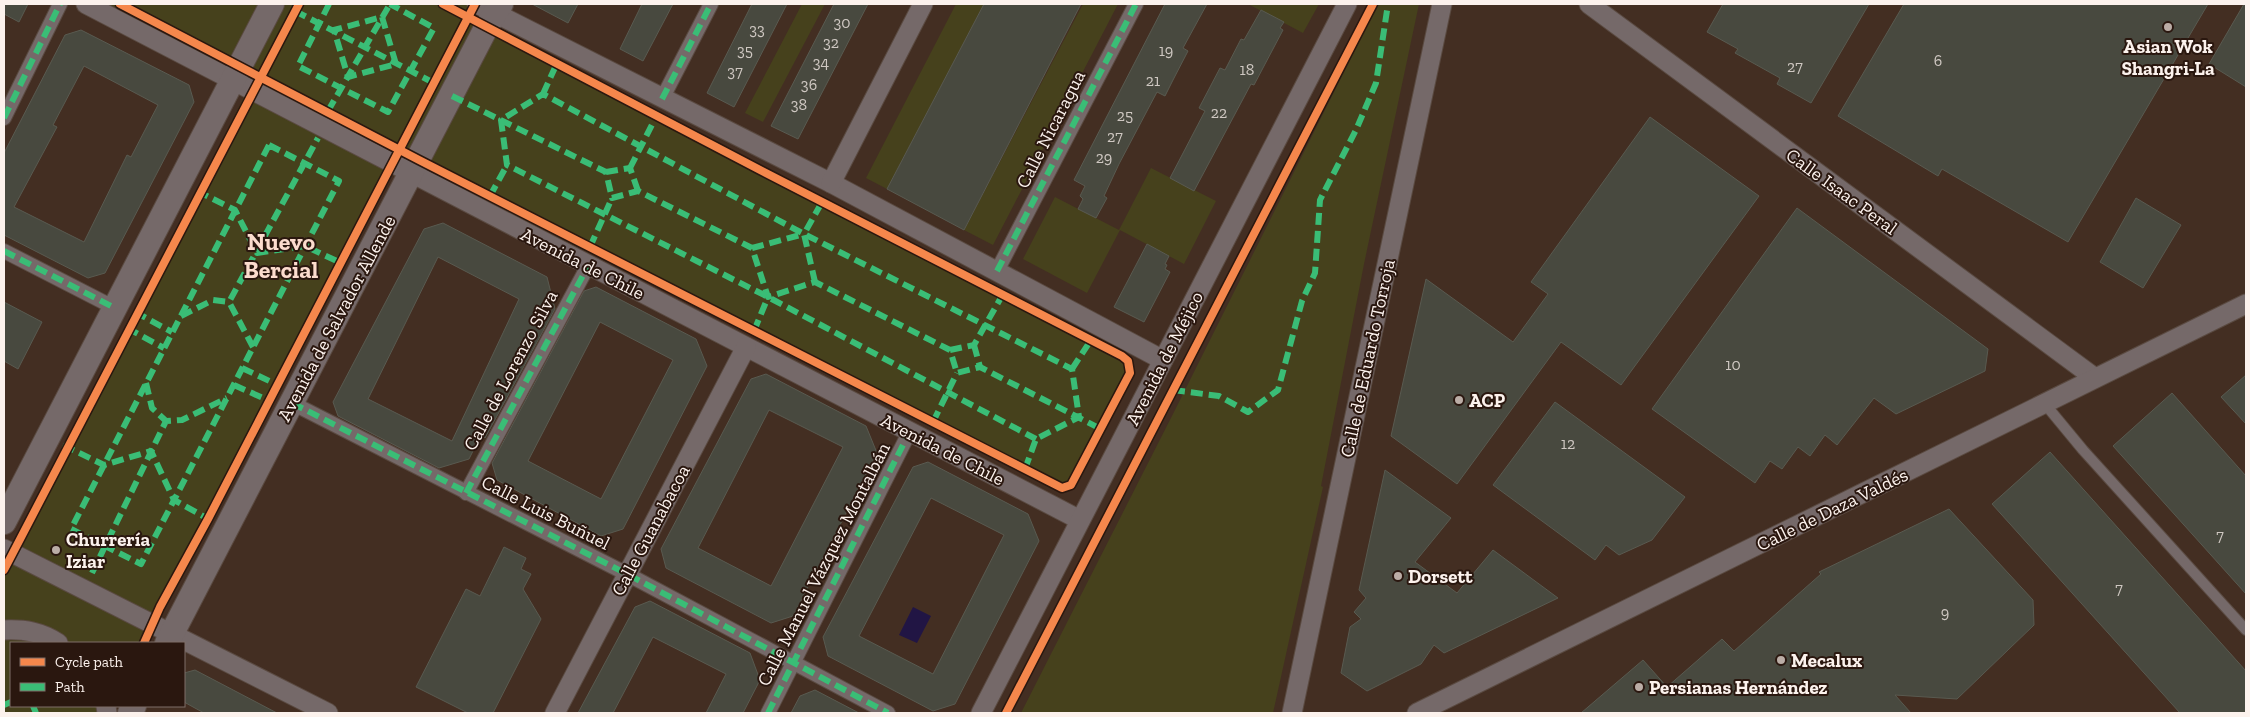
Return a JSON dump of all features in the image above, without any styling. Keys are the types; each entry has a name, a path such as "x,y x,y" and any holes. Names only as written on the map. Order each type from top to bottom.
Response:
{"street":[{"path":"4,118 60,4"},
{"name":"Avenida de Chile","path":"86,4 1080,520"},
{"path":"4,522 272,4"},
{"path":"662,99 711,4"},
{"path":"831,183 923,4"},
{"name":"Calle Nicaragua","path":"997,272 1136,4"},
{"name":"Avenida de Méjico","path":"981,713 1347,4"},
{"name":"Calle de Eduardo Torroja","path":"1292,713 1442,4"},
{"name":"Calle Isaac Peral","path":"1588,4 2096,378"},
{"path":"491,7 662,99 831,183 1163,360"},
{"name":"Avenida de Salvador Allende","path":"169,638 412,174 491,7"},
{"path":"4,251 115,308"},
{"name":"Calle de Lorenzo Silva","path":"466,493 588,266"},
{"name":"Calle de Daza Valdés","path":"1417,713 2246,304"},
{"name":"Calle Guanabacoa","path":"556,713 746,346"},
{"name":"Calle Luis Buñuel","path":"292,403 627,574 888,713"},
{"name":"Calle Manuel Vázquez Montalbán","path":"768,713 910,432"},
{"path":"4,549 169,638"},
{"path":"4,630 24,629 46,635 56,642"},
{"path":"185,646 328,713"}],"lane":[{"path":"2045,404 2083,450 2246,630"}],"shaded area":[{"path":"104,4 475,4 471,15 1125,358 1128,370 1072,483 1058,487 400,158 384,181 208,519 160,607 144,642 10,642 10,707 110,707 107,713 4,713 4,570 252,81"},
{"path":"802,4 825,4 763,122 745,113"},
{"path":"956,4 984,4 887,189 866,178"},
{"path":"1083,4 1118,4 993,245 964,230"},
{"path":"1248,4 1319,4 1303,33"},
{"path":"1378,4 1419,4 1364,264 1321,486 1323,487 1273,713 1021,713 1175,410"},
{"path":"1151,168 1216,201 1184,264 1120,230 1087,293 1023,259 1055,197 1119,230"},
{"path":"913,607 931,616 917,643 899,635"}],"building":[{"path":"4,4 28,4 19,22 4,14"},
{"path":"532,4 578,4 568,23"},
{"path":"642,4 673,4 643,61 620,49"},
{"path":"752,4 787,4 734,107 707,93"},
{"path":"834,4 868,4 798,139 771,126"},
{"path":"984,4 1081,4 964,230 887,189"},
{"path":"1165,4 1207,4 1183,48 1188,51 1165,96 1157,92 1119,164 1104,196 1107,198 1096,218 1078,209 1083,199 1080,196 1085,186 1074,180"},
{"path":"1723,4 1869,4 1811,103 1777,84 1780,78 1735,53 1738,49 1707,32"},
{"path":"1904,4 2208,4 2068,242 1942,169 1938,176 1838,116"},
{"path":"2244,4 2246,4 2246,87 2209,64"},
{"path":"1261,10 1284,22 1280,28 1283,30 1254,85 1251,84 1194,191 1170,178 1205,111 1199,108 1220,68 1225,70 1241,39 1244,40"},
{"path":"81,30 189,85 194,102 105,273 88,278 4,235 4,153 65,35","holes":["84,66 158,105 131,157 127,155 84,242 14,207 57,127 53,125"]},
{"path":"1650,117 1759,196 1621,385 1561,342 1457,484 1391,436 1426,279 1513,342 1548,294 1531,282"},
{"path":"2136,198 2181,225 2143,288 2100,262"},
{"path":"1797,208 1988,349 1985,371 1896,414 1874,398 1837,445 1825,435 1810,456 1798,447 1782,469 1770,461 1755,483 1652,409"},
{"path":"443,223 547,277 555,309 485,438 483,431 469,459 439,468 338,416 333,402 424,229","holes":["438,257 519,299 452,441 368,399"]},
{"path":"1147,244 1169,256 1165,269 1170,272 1144,322 1114,307"},
{"path":"596,287 696,339 707,366 623,529 601,536 497,480 492,463 584,291","holes":["600,322 673,360 601,499 528,461"]},
{"path":"4,302 42,322 18,369 4,361"},
{"path":"766,374 866,426 877,453 793,616 771,623 666,568 661,549 751,379","holes":["769,410 843,447 771,586 698,548"]},
{"path":"2246,375 2246,424 2221,397"},
{"path":"2172,393 2246,476 2246,594 2113,446"},
{"path":"1555,402 1685,497 1652,540 1619,555 1606,545 1595,560 1493,485"},
{"path":"2050,452 2246,671 2246,713 2180,713 1992,504"},
{"path":"928,462 1028,514 1039,541 955,704 933,711 828,656 823,637 913,467","holes":["931,498 1004,535 933,674 859,636"]},
{"name":"Dorsett","path":"1385,470 1451,518 1415,562 1457,593 1493,550 1558,598 1444,653 1434,645 1421,664 1367,691 1341,673 1350,627 1361,619 1354,612 1366,598 1359,590"},
{"path":"1949,509 2033,600 2034,625 1957,699 1895,695 1911,713 1581,713 1643,660 1667,687 1722,639 1734,651 1821,574 1819,572"},
{"path":"504,547 526,558 521,569 531,574 523,589 541,619 493,713 468,713 416,687 466,589 480,596"},
{"path":"650,601 750,653 760,680 743,713 706,713 726,674 653,637 613,713 578,713 635,607"},
{"path":"195,670 277,713 204,713 185,703 185,673"},
{"path":"815,690 859,713 791,713 800,696"}],"marked path":[{"path":"4,118 60,4"},
{"path":"329,4 298,66 388,112 434,28 390,4"},
{"path":"328,111 390,4"},
{"path":"662,99 711,4"},
{"path":"997,271 1136,4"},
{"path":"1173,390 1219,396 1248,412 1278,390 1302,301 1315,273 1320,200 1356,130 1376,83 1388,4"},
{"path":"295,11 434,83"},
{"path":"382,17 396,64 348,77 334,30 382,17"},
{"path":"543,94 557,63"},
{"path":"1025,469 1036,439 1079,417 1072,369 804,234 543,94 501,120 507,165 768,297 1036,439"},
{"path":"452,96 606,172 612,198 638,191 752,248 768,297 815,282 950,350 957,373 980,367 1101,429"},
{"path":"630,168 657,115"},
{"path":"253,347 229,302 318,138"},
{"path":"269,145 339,181 141,564 71,529 269,145"},
{"path":"490,196 507,165"},
{"path":"606,172 630,168 638,191"},
{"path":"197,191 235,210 257,253 305,246 341,263"},
{"path":"590,247 612,198"},
{"path":"815,282 804,234 822,202"},
{"path":"752,248 804,234"},
{"path":"4,251 115,308"},
{"path":"466,493 588,266"},
{"path":"950,350 974,345 1003,294"},
{"path":"754,331 768,297"},
{"path":"181,316 213,300 229,302"},
{"path":"135,312 172,332"},
{"path":"127,328 164,348"},
{"path":"1072,369 1091,340"},
{"path":"974,345 980,367"},
{"path":"242,368 280,386"},
{"path":"933,422 957,373"},
{"path":"146,383 152,408 166,421"},
{"path":"234,385 272,402"},
{"path":"92,573 166,421 182,420 227,398"},
{"path":"292,403 627,574 888,713"},
{"path":"768,713 910,431"},
{"path":"63,445 104,465 151,451 174,500 212,521"},
{"path":"4,705 10,702"},
{"path":"33,707 36,713"}],"cycle path":[{"path":"120,4 419,160 1062,488 1071,485 1130,373 1128,361 1122,356 443,4"},
{"path":"4,570 299,4"},
{"path":"144,642 160,607 208,519 475,4"},
{"path":"1006,713 1373,4"}],"place":[{"name":"Asian Wok Shangri-La","path":"2168,27"},
{"name":"ACP","path":"1459,400"},
{"name":"Churrería Iziar","path":"56,550"},
{"name":"Dorsett","path":"1398,576"},
{"name":"Mecalux","path":"1781,660"},
{"name":"Persianas Hernández","path":"1639,687"}],"district":[{"name":"Nuevo Bercial","path":"281,256"}]}
